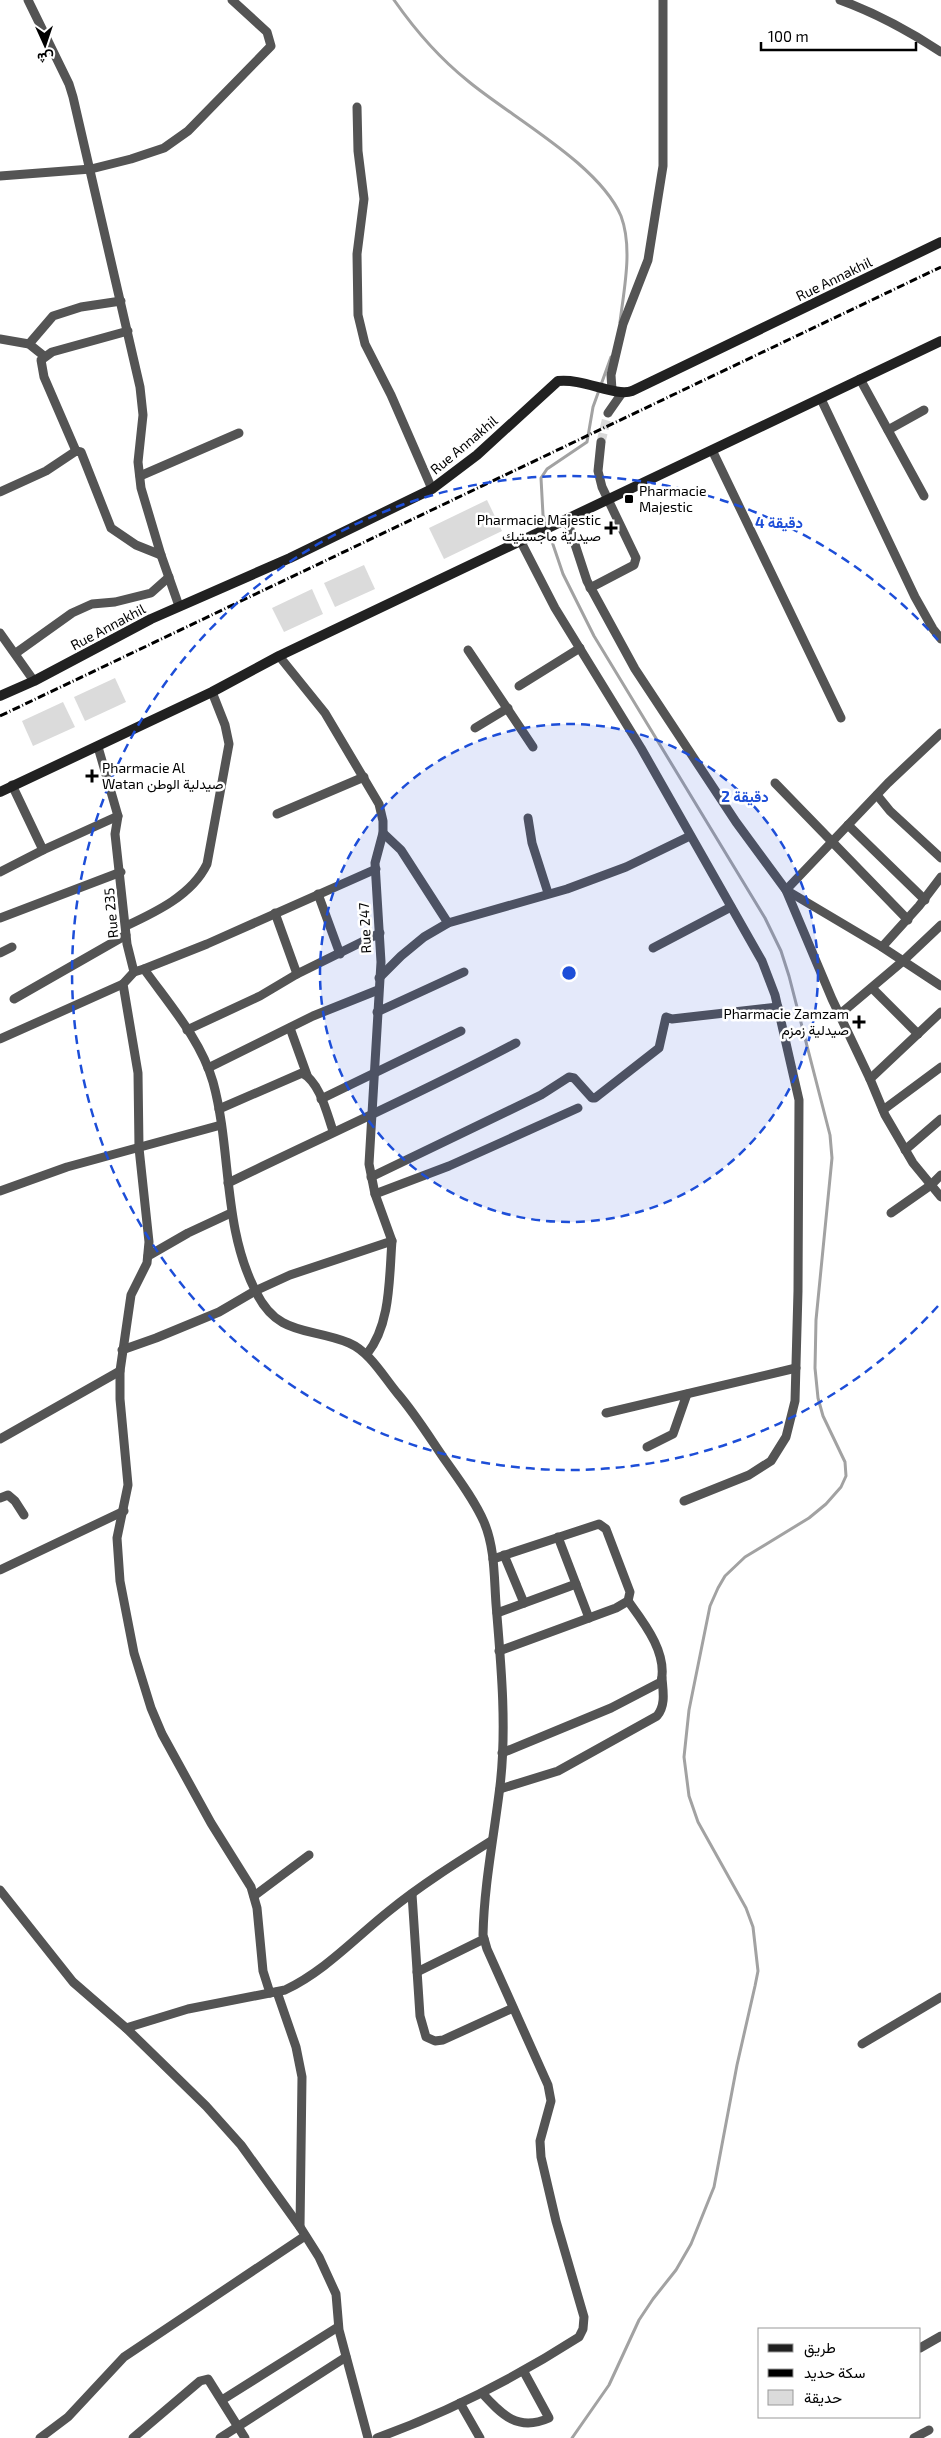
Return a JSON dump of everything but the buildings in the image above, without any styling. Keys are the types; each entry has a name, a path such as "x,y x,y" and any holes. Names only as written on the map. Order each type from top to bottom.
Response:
{"street":[{"path":"28,0 69,84 91,169 128,331 142,408 138,462 140,476 161,555 179,606"},
{"path":"0,176 91,169 154,152 174,142 188,131 271,49 269,35 232,0"},
{"path":"607,389 623,324 648,260 663,166 662,0"},
{"path":"843,0 890,21 941,52"},
{"path":"357,106 358,151 364,199 356,254 358,315 368,351 391,395 432,489"},
{"name":"Rue Annakhil","path":"0,696 34,681 179,606 290,558 432,489 477,455 558,381 583,382 622,394 641,387 941,242"},
{"path":"29,344 53,316 82,307 121,301"},
{"path":"128,331 44,356 41,360 41,370 76,451 83,455 112,528 136,545 161,555"},
{"path":"0,339 29,344 44,356"},
{"path":"0,792 98,747 212,692 280,656 941,341"},
{"path":"860,379 924,496"},
{"path":"608,413 622,394"},
{"path":"820,399 915,597 933,629 941,639"},
{"path":"888,430 924,410"},
{"path":"140,476 239,433"},
{"path":"590,588 634,565 636,558 607,500 598,470 601,442"},
{"path":"712,450 841,718"},
{"path":"0,492 46,471 76,451"},
{"path":"562,522 590,588 635,669 736,822 786,890 839,1015 883,1110 905,1150 941,1197"},
{"path":"521,542 555,608 642,748 766,969 778,1007 795,1077 800,1119 796,1368 794,1401 790,1422 780,1450 771,1461 749,1475 684,1501"},
{"path":"16,653 72,612 92,604 115,602 151,593 169,577"},
{"path":"0,633 34,681"},
{"path":"519,686 580,648"},
{"path":"468,650 533,747"},
{"name":"Rue 247","path":"280,656 325,713 379,804 383,833 378,848 376,869 380,933 375,1074 371,1114 371,1177 392,1241"},
{"path":"14,999 187,891 197,882 207,864 229,744 225,725 212,692"},
{"path":"475,728 508,708"},
{"path":"786,890 848,825 941,733"},
{"name":"Rue 235","path":"98,747 118,816 116,834 126,930 134,972"},
{"path":"277,814 364,777"},
{"path":"775,783 908,920"},
{"path":"12,785 43,850"},
{"path":"878,795 890,811 941,858"},
{"path":"0,872 118,816"},
{"path":"528,818 532,843 548,893"},
{"path":"848,825 925,900"},
{"path":"383,833 401,850 448,923"},
{"path":"379,978 408,950 448,923 626,867 690,836"},
{"path":"0,1039 123,984 134,972 275,914 376,869"},
{"path":"0,918 121,872"},
{"path":"882,947 925,900 941,877"},
{"path":"786,890 882,947 941,986"},
{"path":"318,894 340,954"},
{"path":"652,948 731,907"},
{"path":"275,914 297,974"},
{"path":"839,1015 940,929"},
{"path":"187,1030 260,996 297,974 380,933"},
{"path":"0,953 12,947"},
{"path":"144,969 187,1030 208,1068 220,1109 231,1213 236,1237 255,1291 271,1316 283,1323 302,1332 349,1343 367,1354 415,1414 471,1498 486,1528 493,1559 499,1651 502,1754 500,1789 491,1841 483,1918 484,1939 550,2095 551,2101 540,2141 541,2157 556,2221 584,2317 584,2329 579,2337 524,2372 460,2403 377,2438"},
{"path":"377,1012 464,972"},
{"path":"123,984 138,1073 140,1148 149,1233 148,1256 145,1267 131,1295 120,1371 120,1399 128,1473 124,1511 117,1538 120,1581 134,1653 151,1708 167,1743 254,1896 264,1971 296,2047 302,2077 300,2227"},
{"path":"872,988 918,1034"},
{"path":"208,1068 290,1028 378,990"},
{"path":"371,1177 541,1095 569,1077 574,1078 592,1098 595,1098 659,1048 666,1017 672,1019 778,1007"},
{"path":"870,1079 941,1012"},
{"path":"290,1028 307,1076 321,1099 333,1131"},
{"path":"321,1099 461,1031"},
{"path":"228,1183 333,1131 441,1083 516,1043"},
{"path":"883,1110 941,1067"},
{"path":"220,1109 297,1074 307,1076"},
{"path":"375,1194 449,1166 578,1108"},
{"path":"905,1150 941,1119"},
{"path":"0,1190 67,1167 221,1125"},
{"path":"890,1213 931,1185 941,1175"},
{"path":"148,1256 196,1229 231,1213"},
{"path":"122,1350 220,1312 255,1291 306,1269 392,1241 381,1328 376,1342 367,1354"},
{"path":"606,1413 796,1368"},
{"path":"0,1440 120,1371"},
{"path":"647,1447 673,1434 687,1394"},
{"path":"0,1498 8,1495 11,1497 24,1516"},
{"path":"0,1570 124,1511"},
{"path":"493,1559 594,1524 603,1526 629,1586 628,1601 659,1653 662,1663 664,1698 658,1716 558,1770 500,1789"},
{"path":"558,1536 589,1618"},
{"path":"504,1555 524,1603"},
{"path":"497,1613 576,1584"},
{"path":"499,1651 589,1618 628,1601"},
{"path":"502,1754 647,1691 661,1682 662,1678"},
{"path":"126,2028 188,2008 273,1993 293,1987 335,1958 412,1894 491,1841"},
{"path":"254,1896 309,1855"},
{"path":"0,1890 73,1982 126,2028 206,2106 241,2145 300,2227 320,2257 336,2294 338,2327 368,2438"},
{"path":"412,1894 422,2029 431,2041 443,2040 513,2008"},
{"path":"417,1972 484,1939"},
{"path":"862,2044 941,1997"},
{"path":"40,2438 68,2417 124,2357 305,2236"},
{"path":"222,2400 338,2327"},
{"path":"921,2347 941,2336"},
{"path":"220,2438 346,2356"},
{"path":"482,2393 495,2407 510,2418 526,2424 549,2418 524,2372"},
{"path":"133,2438 200,2381 208,2379 245,2438"},
{"path":"460,2403 480,2438"},
{"path":"914,2438 929,2430"}],"green space":[{"path":"487,500 502,531 444,559 429,528"},
{"path":"364,565 375,589 335,607 324,583"},
{"path":"312,589 323,614 284,632 272,608"},
{"path":"115,678 126,702 85,721 74,697"},
{"path":"63,702 75,727 33,746 22,721"}],"waterway":[{"path":"394,0 419,33 447,63 486,95 574,160 594,178 610,197 621,216 625,228 627,255 620,322"},
{"path":"572,2438 609,2385 639,2320 676,2270 691,2244 714,2187 737,2065 758,1971 753,1927 746,1908 698,1822 689,1796 684,1757 689,1710 710,1606 725,1576 745,1557 809,1518 826,1504 841,1487 846,1476 845,1462 823,1416 818,1398 815,1368 816,1320 832,1158 830,1135 789,976 781,951 765,918 594,636 563,574 543,515 541,478 547,469 587,442 593,407 611,357"}],"tunnel":[{"path":"601,442 608,413"}],"railway":[{"path":"0,716 941,267"}],"place":[{"name":"Pharmacie Majestic","path":"629,499"},
{"name":"Pharmacie Majestic صيدلية ماجستيك","path":"611,528"},
{"name":"Pharmacie Al Watan صيدلية الوطن","path":"92,776"},
{"name":"Pharmacie Zamzam صيدلية زمزم","path":"859,1022"}]}
